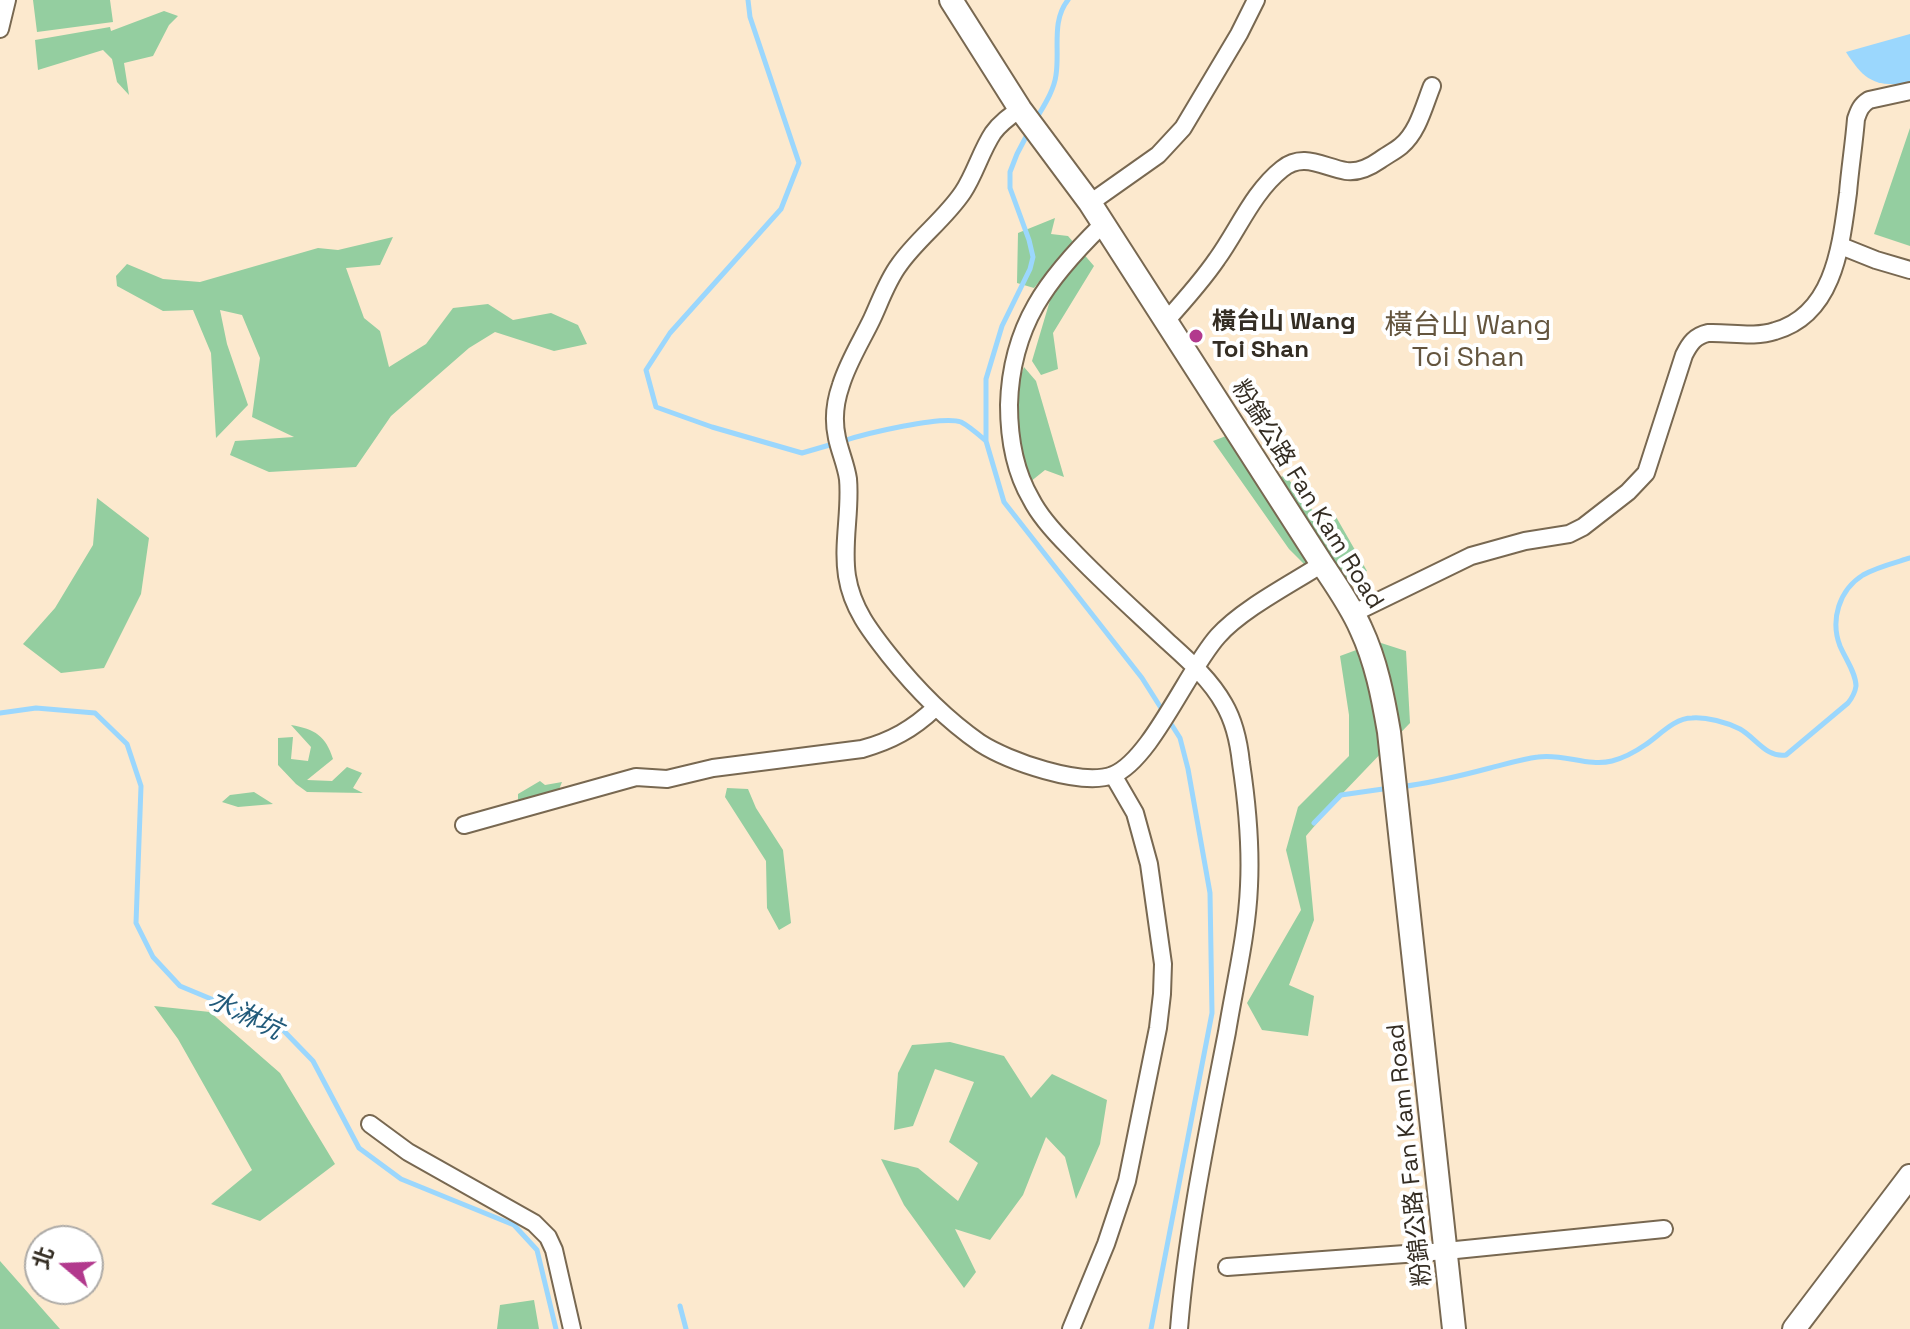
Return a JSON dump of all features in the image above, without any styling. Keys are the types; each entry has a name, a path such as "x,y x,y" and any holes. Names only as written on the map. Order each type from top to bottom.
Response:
{"main road":[{"name":"粉錦公路 Fan Kam Road","path":"951,0 1020,109 1090,203 1354,613 1374,664 1389,732 1454,1329"},
{"path":"1794,1329 1910,1176"}],"street":[{"path":"0,29 7,0"},
{"path":"1090,203 1158,155 1183,128 1256,0"},
{"path":"1166,321 1217,260 1259,195 1282,169 1306,160 1350,171 1369,167 1408,139 1432,86"},
{"path":"1354,613 1471,556 1525,541 1569,534 1583,527 1628,492 1646,473 1684,355 1694,339 1708,333 1774,332 1797,321 1822,297 1841,246 1859,110 1869,100 1910,91"},
{"path":"1020,109 994,132 963,192 898,266 841,382 834,410 848,490 847,576 851,596 865,625 935,708 989,748 1027,765 1055,773 1087,778 1113,775 1136,758 1219,634 1322,564"},
{"path":"1102,225 1059,270 1029,316 1012,376 1009,420 1011,445 1021,478 1046,523 1081,561 1195,667 1219,696 1231,717 1241,761 1249,872 1244,935 1192,1217 1179,1329"},
{"path":"1841,246 1910,270"},
{"path":"464,825 636,777 667,779 713,768 862,749 902,735 935,708"},
{"path":"1071,1329 1106,1244 1127,1181 1162,994 1163,964 1149,864 1135,813 1113,775"},
{"path":"370,1124 408,1152 534,1223 548,1237 554,1250 572,1329"},
{"path":"1227,1267 1446,1251 1664,1229"}],"green space":[{"path":"33,0 110,0 113,22 37,32"},
{"path":"164,11 178,16 169,25 153,56 124,63 129,95 117,82 112,59 103,50 38,70 35,40 110,27 111,31"},
{"path":"1910,128 1910,246 1874,234"},
{"path":"1055,218 1051,234 1068,236 1094,266 1053,333 1058,369 1041,375 1032,361 1051,297 1049,270 1034,288 1017,283 1018,233"},
{"path":"393,237 380,265 346,268 364,318 380,331 389,367 426,344 453,308 488,304 513,320 551,313 578,325 587,344 554,351 495,332 469,348 391,416 356,467 269,472 230,455 235,441 294,437 252,417 260,358 242,315 220,310 227,344 248,405 216,438 211,353 193,310 163,311 117,286 116,276 127,264 163,279 200,282 318,248 338,250"},
{"path":"1024,367 1036,381 1064,477 1045,470 1030,482 1021,449 1015,391"},
{"path":"1226,436 1255,480 1286,476 1314,512 1335,515 1367,571 1324,584 1289,549 1213,441"},
{"path":"97,498 149,538 141,594 104,668 61,673 23,644 55,608 93,545"},
{"path":"1378,642 1406,651 1410,723 1306,836 1314,920 1289,985 1314,996 1308,1036 1262,1030 1247,1003 1301,910 1286,850 1298,807 1349,756 1349,715 1340,656"},
{"path":"291,725 307,729 323,739 333,759 307,780 332,781 347,767 362,773 353,788 363,793 307,792 296,784 278,765 278,738 293,737 291,759 308,761 311,747"},
{"path":"540,781 545,785 562,782 558,792 535,805 518,800 518,794"},
{"path":"727,788 748,789 756,808 783,850 791,923 779,930 767,908 766,861 725,797"},
{"path":"254,792 273,804 238,807 222,802 230,795"},
{"path":"154,1006 210,1012 280,1073 335,1164 260,1221 211,1204 252,1170 178,1039"},
{"path":"950,1042 1004,1056 1031,1098 1052,1074 1107,1100 1100,1144 1076,1199 1065,1157 1046,1137 1023,1195 990,1240 955,1229 976,1272 964,1288 904,1205 881,1159 918,1168 958,1201 978,1163 949,1142 974,1082 935,1069 913,1126 894,1130 898,1073 912,1045"},
{"path":"0,1261 24,1288 24,1305 39,1305 60,1329 0,1329"},
{"path":"534,1300 539,1329 497,1329 500,1305"}],"water":[{"path":"1910,34 1910,84 1872,80 1859,70 1846,52"}],"waterway":[{"path":"748,0 750,17 799,163 781,209 670,333 646,370 656,407 802,453 833,444"},
{"path":"1035,121 1055,81 1058,26 1068,0"},
{"path":"1028,133 1010,172 1010,188 1033,257 1002,326 986,379 986,441 1004,502 1142,678 1180,738 1210,893 1212,1013 1151,1329"},
{"path":"843,441 938,421 961,422 986,441"},
{"path":"1400,787 1538,757 1612,761 1637,750 1673,724 1692,718 1735,726 1767,750 1786,755 1848,703 1855,691 1854,676 1840,646 1836,626 1839,606 1848,589 1863,575 1910,558"},
{"name":"水淋坑","path":"0,713 36,708 95,713 127,744 141,786 136,923 153,957 180,986 281,1028 313,1061 359,1148 401,1179 514,1225 537,1250 556,1329"},
{"path":"1314,823 1341,795 1390,788"},
{"path":"680,1306 686,1329"}],"place":[{"name":"橫台山 Wang Toi Shan","path":"1196,336"}],"district":[{"name":"橫台山 Wang Toi Shan","path":"1468,342"}]}
